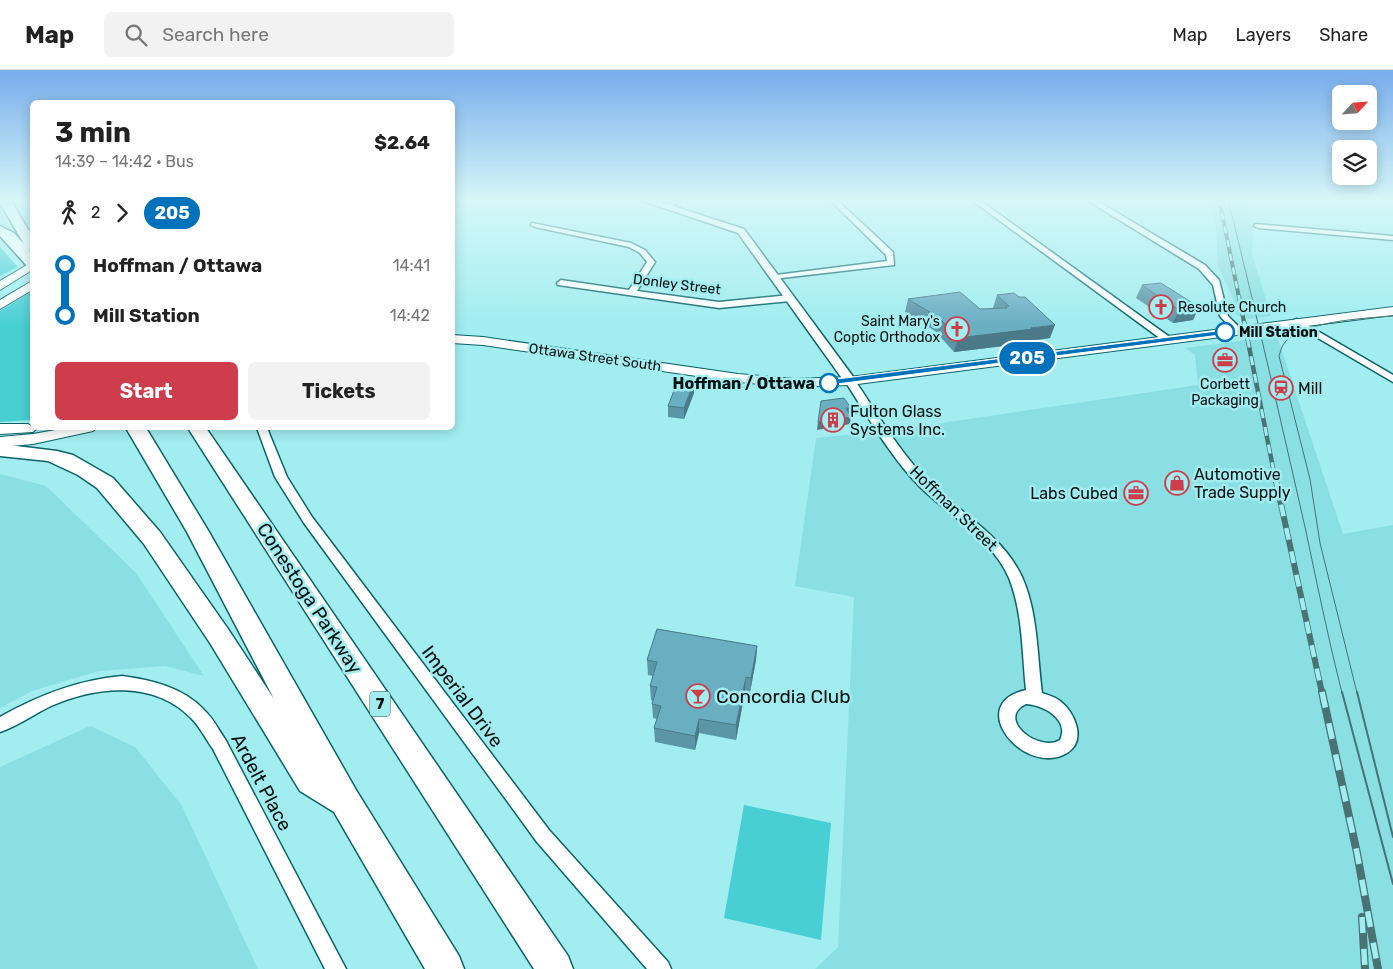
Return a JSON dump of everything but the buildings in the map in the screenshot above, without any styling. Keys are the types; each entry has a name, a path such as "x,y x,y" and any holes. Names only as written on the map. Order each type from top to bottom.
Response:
{"highway":[{"path":"15,241 30,254"},
{"path":"24,241 30,253"},
{"name":"Conestoga Parkway","path":"202,431 555,969"},
{"path":"139,432 198,532 345,801 446,969"},
{"path":"0,450 40,454 66,460 105,483 152,538 218,636 311,781 345,801"}],"main road":[{"path":"2,285 30,256"},
{"path":"0,305 30,286"},
{"name":"Ottawa Street South","path":"455,339 483,340 738,378 794,383 850,381 1393,311"},
{"path":"0,429 30,428"},
{"path":"0,442 33,439 78,430"}],"street":[{"path":"612,241 631,245 641,250 651,262 632,292"},
{"name":"Hoffman Street","path":"749,241 915,473 941,500 990,540 1010,567 1022,599 1035,697"},
{"path":"776,277 891,263 890,254 876,241"},
{"path":"1030,241 1168,340"},
{"path":"1158,241 1202,267 1213,276 1218,283 1225,318 1238,330"},
{"name":"Donley Street","path":"561,282 719,305 790,298"},
{"path":"1297,322 1393,379"},
{"name":"Imperial Drive","path":"263,430 281,478 308,520 542,836 661,969"},
{"name":"Ardelt Place","path":"0,725 35,705 98,684 123,682 158,688 177,697 196,711 219,744 336,969"}],"shaded area":[{"path":"1217,241 1253,241 1252,254 1271,316 1248,319 1236,315 1232,295 1218,268"},
{"path":"0,247 18,267 0,276"},
{"path":"30,292 30,420 0,422 0,311"},
{"path":"1277,336 1343,534 1393,525 1393,969 815,969 838,947 854,597 795,586 816,438 902,429 1198,385 1195,355 1185,348"},
{"path":"0,474 46,486 136,573 204,676 165,666 99,671 32,691 0,708"},
{"path":"90,726 135,747 182,806 258,969 0,969 0,767"},
{"path":"744,805 831,823 821,940 724,918"}],"tram line":[{"path":"1238,241 1342,693"},
{"path":"1357,693 1320,543 1310,479 1279,356 1283,345 1291,337 1302,331 1334,322 1393,316"},
{"path":"1342,692 1393,884"},
{"path":"1357,692 1393,837"}],"railway":[{"path":"1228,241 1244,322"},
{"path":"1244,321 1276,483"},
{"path":"1276,481 1322,693"},
{"path":"1322,692 1357,853 1378,969"},
{"path":"1362,917 1365,969"}],"bus line":[{"name":"205","path":"829,383 1225,332"}],"place":[{"name":"Resolute Church","path":"1161,307"},
{"name":"Saint Mary's Coptic Orthodox","path":"957,329"},
{"name":"Mill Station","path":"1225,332"},
{"name":"Corbett Packaging","path":"1225,360"},
{"name":"Hoffman / Ottawa","path":"829,383"},
{"name":"Mill","path":"1281,388"},
{"name":"Fulton Glass Systems Inc.","path":"833,420"},
{"name":"Automotive Trade Supply","path":"1177,483"},
{"name":"Labs Cubed","path":"1136,493"},
{"name":"Concordia Club","path":"698,696"}]}
